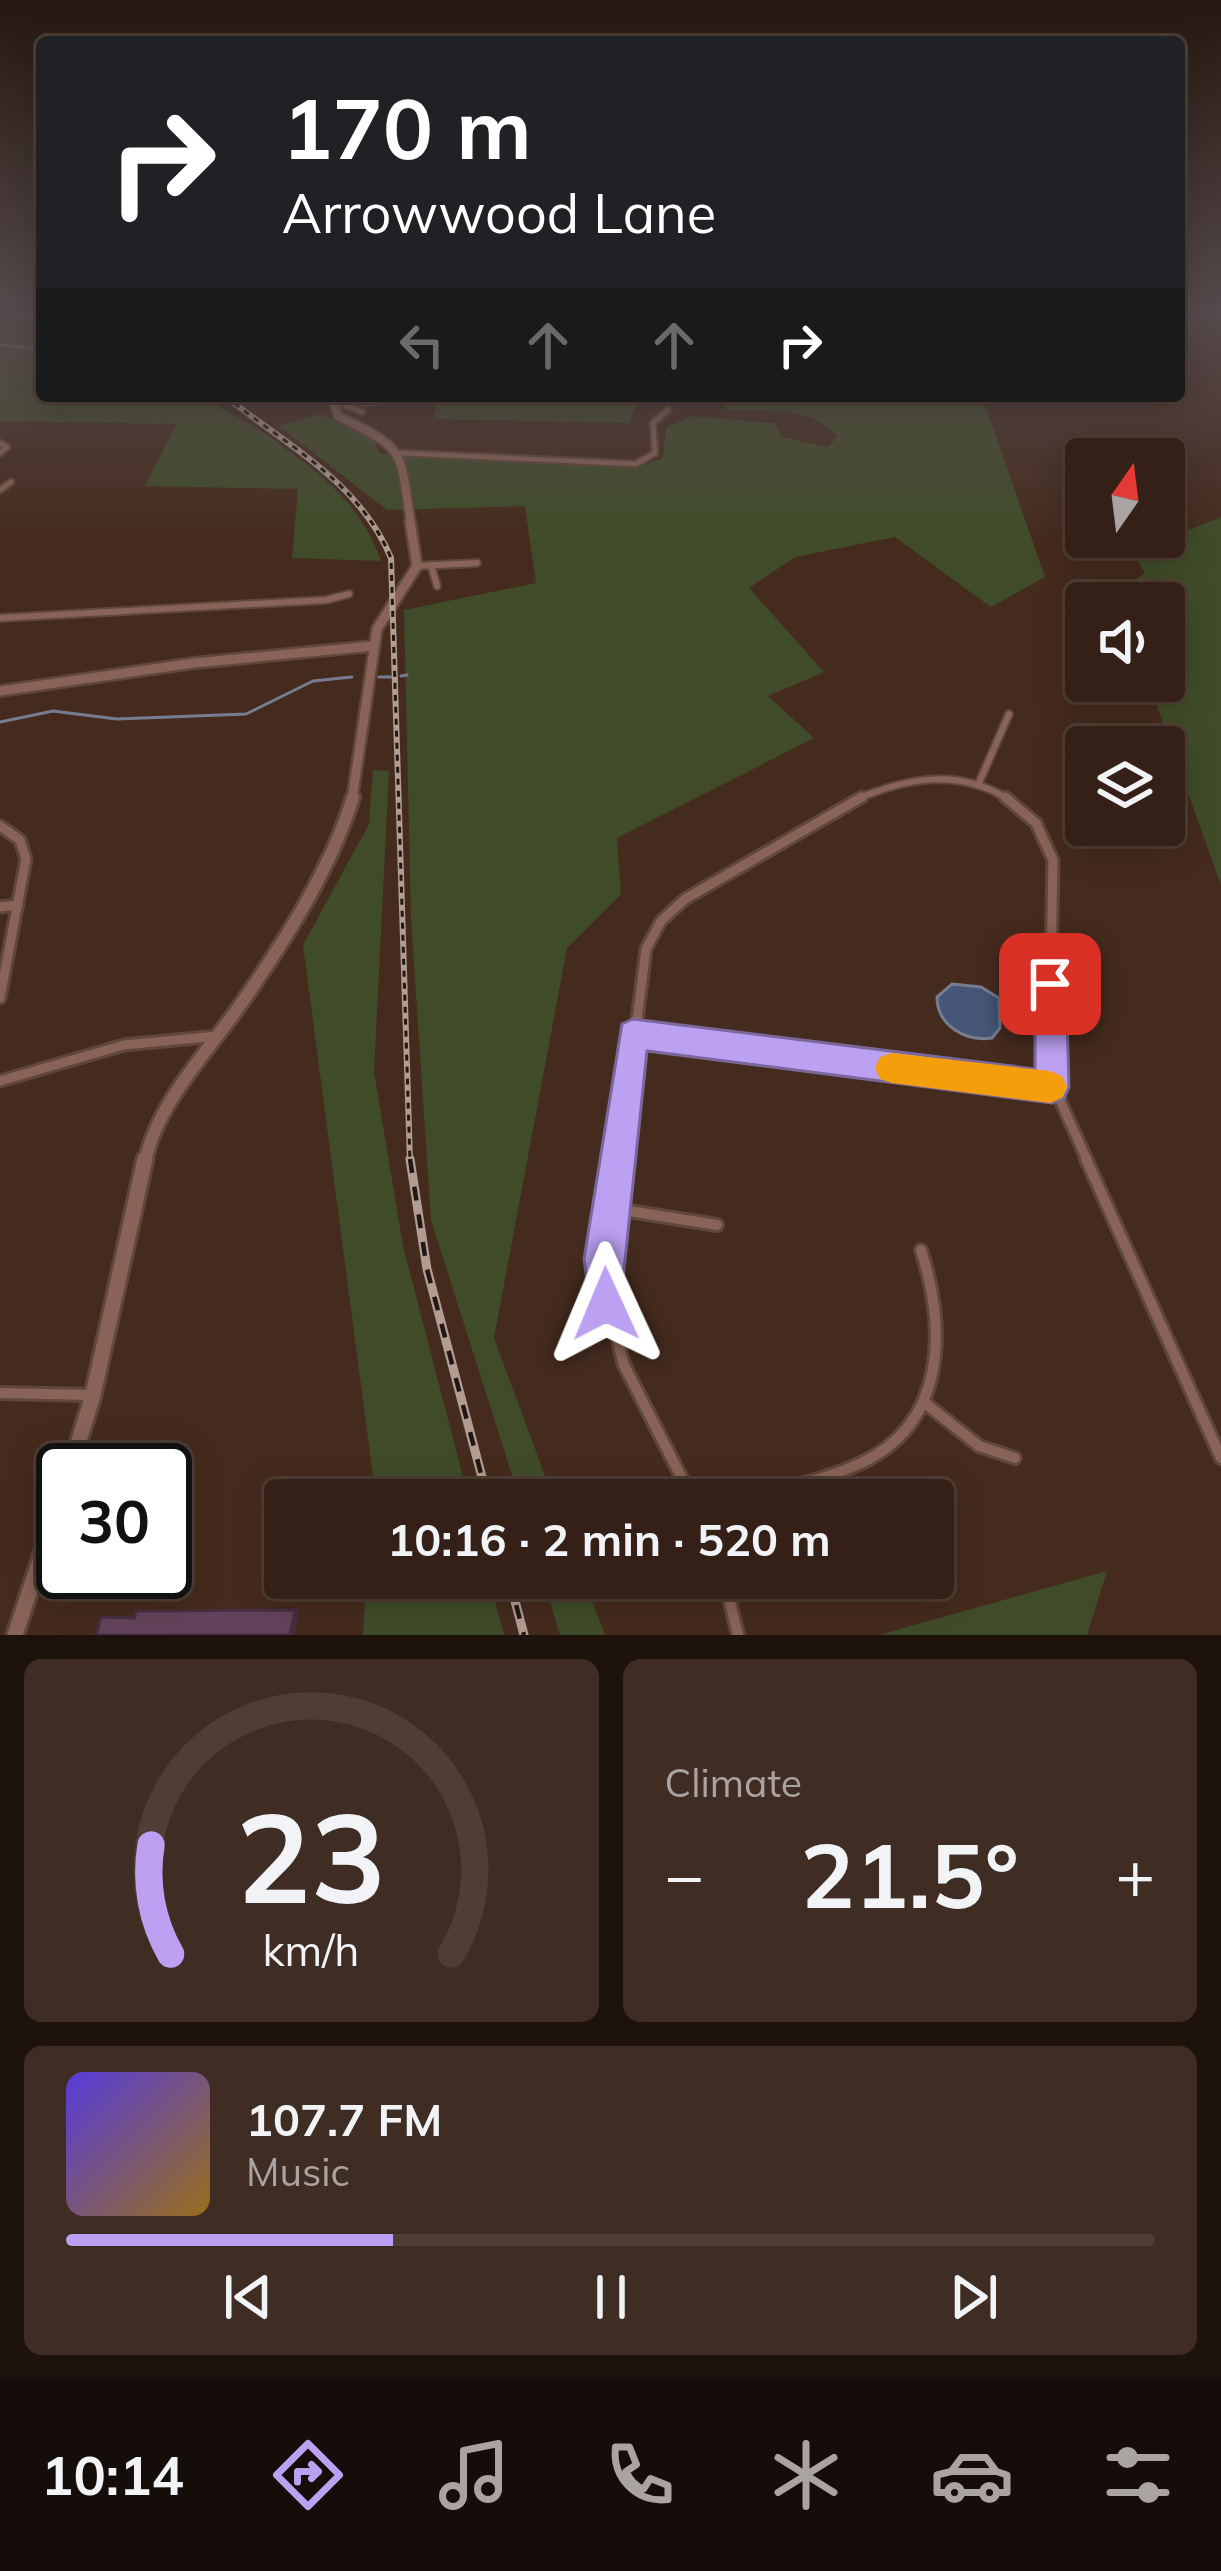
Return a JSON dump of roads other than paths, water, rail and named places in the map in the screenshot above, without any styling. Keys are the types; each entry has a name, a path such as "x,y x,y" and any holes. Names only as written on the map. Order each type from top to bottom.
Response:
{"street":[{"path":"78,1443 149,1143 298,914 348,818 373,646 386,612 417,566 400,453 389,441 343,420 333,402"},
{"path":"335,402 362,412"},
{"path":"346,406 373,406 381,412"},
{"path":"400,453 635,464 655,453 653,423 668,410"},
{"path":"0,443 7,446 0,453"},
{"path":"0,490 11,482"},
{"path":"417,566 477,563"},
{"path":"431,565 437,586"},
{"path":"0,617 326,600 350,594"},
{"path":"0,691 194,663 373,646"},
{"path":"978,785 1009,714"},
{"path":"682,1479 635,1390 610,1322 603,1272 646,949 661,921 685,899 895,783 934,778 978,785 1021,809 1052,852 1047,1059 1052,1087 1221,1457"},
{"path":"0,826 13,832 24,847 0,998"},
{"path":"0,907 18,904"},
{"path":"633,1034 1052,1087"},
{"path":"0,1081 124,1045 218,1036"},
{"path":"610,1208 718,1225"},
{"path":"806,1479 877,1455 925,1403 936,1366 939,1319 921,1250"},
{"path":"0,1393 93,1395"},
{"path":"925,1403 979,1446 1015,1458"},
{"path":"15,1635 36,1572"},
{"path":"729,1599 738,1635"}],"water":[{"path":"952,984 981,987 999,998 1000,1028 992,1038 963,1034 947,1023 937,997"}],"waterway":[{"path":"401,676 407,675"},
{"path":"0,722 53,711 117,719 246,714 313,681 352,677"},
{"path":"379,677 391,677"}],"railway":[{"path":"233,402 341,486 377,531 391,558 410,1162"},
{"path":"410,1159 427,1269 482,1479"},
{"path":"515,1599 524,1635"}]}
